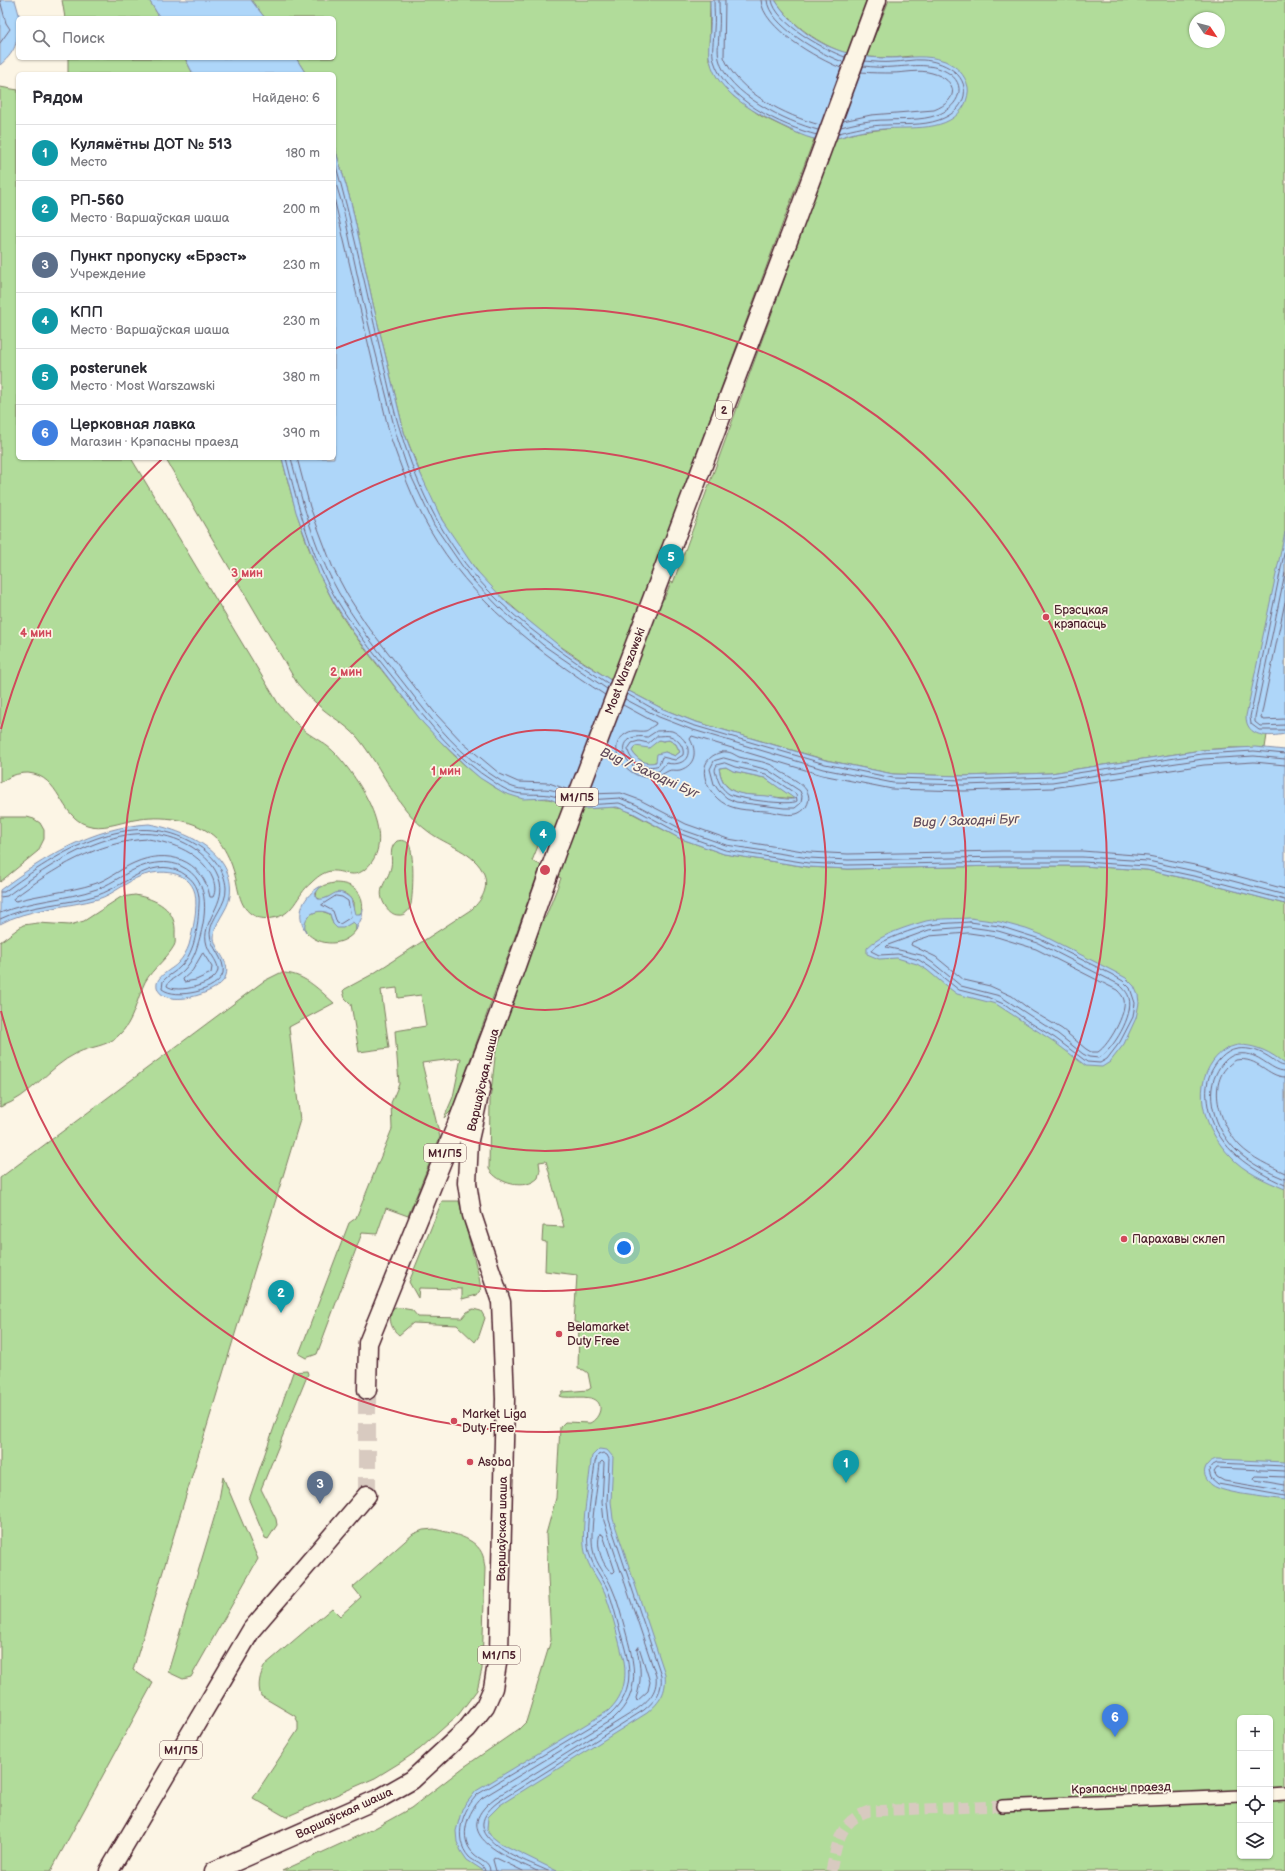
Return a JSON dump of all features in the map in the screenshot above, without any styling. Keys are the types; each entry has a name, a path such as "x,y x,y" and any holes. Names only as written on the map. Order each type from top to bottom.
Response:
{"highway":[{"name":"Most Warszawski","path":"596,747 794,225 877,0"},
{"name":"Варшаўская шаша","path":"367,1390 368,1342 455,1129 500,1011 558,847 596,747"},
{"name":"Варшаўская шаша","path":"214,1871 382,1796 412,1780 467,1728 485,1706 493,1688 499,1652 505,1399 501,1318 500,1302 472,1215 468,1194 467,1164 471,1132 500,1011"},
{"name":"М1/П5","path":"109,1871 252,1629 367,1495"}],"street":[{"path":"1273,1795 1285,1794"},
{"name":"Крэпасны праезд","path":"1002,1806 1237,1796"}],"green space":[{"path":"62,0 149,0 159,16 65,16"},
{"path":"251,0 710,0 709,60 733,96 761,116 792,131 814,139 612,681 548,638 490,587 459,548 442,520 427,490 404,432 373,304 351,202 336,152 336,72 305,72 297,60 336,60 336,16 263,16"},
{"path":"775,0 867,0 848,54 826,45 807,33 790,18"},
{"path":"889,0 1285,0 1285,734 1267,735 1265,748 1202,750 1051,773 964,776 893,774 826,760 693,721 663,709 627,690 661,598 664,599 671,582 673,583 836,138 859,132 886,129 912,56 892,58 866,57"},
{"path":"68,60 186,60 192,72 68,72"},
{"path":"0,87 16,90 16,460 132,460 278,703 302,729 326,745 336,754 365,794 377,827 378,843 374,858 360,873 351,874 331,871 322,874 306,888 290,909 285,913 268,919 259,918 245,908 240,896 232,865 224,849 217,839 199,826 189,822 167,818 134,820 110,826 98,827 87,825 71,814 54,788 39,776 28,773 17,774 0,783"},
{"path":"166,460 283,460 303,532 325,586 348,626 408,704 452,754 491,785 515,796 552,800 565,806 550,844 540,841 532,861 541,865 452,1110 444,1118 453,1097 461,1058 422,1063 440,1137 408,1216 386,1208 377,1234 362,1233 317,1354 306,1358 299,1354 349,1223 356,1218 392,1129 391,1103 399,1084 395,1031 426,1026 421,995 398,998 397,988 381,990 389,1048 359,1052 351,1004 345,998 343,991 371,975 472,909 482,898 486,884 484,874 480,866 467,854 429,832 408,812 358,738 348,728 321,708 297,683"},
{"path":"659,740 669,740 676,744 680,752 675,756 665,752 656,761 652,763 645,763 632,751 635,746"},
{"path":"726,767 733,771 765,778 796,799 740,794 735,792 725,784 721,777 719,768"},
{"path":"611,807 624,809 679,838 724,854 808,867 848,869 1082,866 1147,870 1197,881 1285,904 1285,1871 282,1871 375,1828 411,1808 464,1767 519,1729 526,1722 551,1640 546,1534 556,1498 560,1427 565,1422 590,1423 594,1421 599,1414 600,1406 596,1400 591,1398 560,1396 563,1392 588,1390 591,1388 588,1373 584,1370 578,1369 579,1323 574,1322 577,1275 545,1271 546,1242 542,1241 543,1226 564,1227 546,1161 539,1162 540,1170 538,1178 533,1182 519,1185 499,1179 489,1169 490,1101 496,1049 500,1032 536,929 546,916 561,878 556,876 581,809"},
{"path":"0,817 27,817 34,819 40,823 44,830 44,839 38,851 0,882"},
{"path":"403,840 408,843 412,854 413,863 411,904 409,909 403,915 394,914 388,910 381,895 391,867 391,853 394,844 397,841"},
{"path":"334,883 348,885 356,889 361,897 363,905 360,914 357,915 353,913 353,902 346,894 342,893 321,900 316,897 317,889"},
{"path":"135,895 150,899 164,907 169,912 175,925 175,945 145,982 128,1024 113,1040 77,1053 57,1066 21,1096 0,1107 0,942 23,925 38,923 70,925 84,921 121,897"},
{"path":"321,911 330,914 333,924 353,922 356,925 356,930 351,936 339,942 325,942 312,937 306,932 305,920 313,913"},
{"path":"280,973 288,973 303,978 310,982 334,1003 289,1027 300,1120 133,1670 153,1683 51,1871 0,1871 0,1178 264,981"},
{"path":"442,1201 459,1201 479,1277 481,1289 477,1295 462,1299 462,1289 419,1288 418,1298 409,1282"},
{"path":"395,1307 412,1310 418,1317 462,1318 467,1312 473,1309 481,1311 485,1318 479,1336 475,1342 457,1325 413,1323 399,1335 393,1329 390,1318"},
{"path":"307,1371 308,1374 261,1489 276,1519 277,1525 268,1539 265,1538 249,1500 293,1372"},
{"path":"223,1477 258,1559 191,1677 183,1679 168,1672 218,1505"},
{"path":"434,1529 455,1534 469,1540 480,1550 483,1557 485,1568 482,1669 477,1690 459,1714 420,1749 375,1778 286,1817 253,1798 298,1730 298,1722 295,1716 261,1696 259,1688 260,1680 265,1665 332,1608 340,1616 361,1597 353,1587 413,1534 423,1530"}],"water":[{"path":"0,0 15,0 19,16 16,16 16,44 6,60 0,65"},
{"path":"149,0 251,0 263,16 159,16"},
{"path":"710,0 775,0 786,14 811,37 840,51 873,57 925,57 945,61 953,65 962,74 967,82 968,96 965,104 958,114 950,120 928,127 865,131 827,140 801,135 752,110 730,93 721,83 714,72 709,57"},
{"path":"186,60 297,60 305,72 192,72"},
{"name":"Bug / Заходні Буг","path":"336,152 351,202 373,304 404,432 416,464 442,520 476,570 508,604 567,652 623,688 663,709 693,721 825,760 893,774 964,776 1051,773 1202,750 1255,747 1285,750 1285,904 1197,881 1147,870 1082,866 848,869 808,867 724,854 679,838 633,813 617,807 581,809 568,807 548,798 523,799 504,793 480,778 438,739 423,723 353,632 335,604 319,574 296,512 283,460 336,460","holes":["659,740 669,740 676,744 680,752 675,756 665,752 657,754 656,762 649,763 636,757 632,751 635,746 649,748","726,767 733,771 765,778 795,799 750,795 736,792 725,784 721,777 719,768"]},
{"path":"1285,532 1285,734 1272,736 1260,734 1250,729 1246,716"},
{"path":"149,824 163,827 192,838 216,855 225,867 230,881 230,896 227,907 218,922 214,933 215,943 227,967 225,978 220,984 202,994 179,998 169,998 161,994 157,987 157,983 161,976 175,966 186,952 195,919 196,899 192,885 187,880 173,873 157,872 141,876 98,899 22,915 0,924 0,890 34,866 70,846 108,831 128,826"},
{"path":"321,886 315,894 318,899 327,898 337,892 345,894 351,899 355,914 360,914 363,909 362,917 356,930 356,925 353,922 343,928 337,928 333,924 330,914 320,911 311,914 305,922 306,932 301,918 301,912 310,894"},
{"path":"970,918 1000,922 1042,935 1126,978 1134,986 1138,995 1139,1003 1136,1018 1124,1044 1110,1062 1102,1067 1086,1066 1053,1041 996,1004 957,994 917,964 897,958 879,959 867,954 867,948 872,943 903,928 931,920"},
{"path":"1238,1045 1251,1046 1263,1050 1285,1064 1285,1189 1256,1176 1236,1162 1221,1146 1208,1123 1202,1098 1206,1073 1218,1055 1230,1047"},
{"path":"599,1449 607,1450 613,1457 611,1502 613,1519 665,1674 664,1691 656,1705 647,1713 500,1805 488,1817 487,1829 490,1835 500,1843 557,1871 484,1871 467,1860 457,1842 456,1831 462,1809 476,1791 608,1711 617,1700 623,1688 625,1668 615,1627 605,1593 586,1558 584,1543 584,1520 591,1461 592,1456"},
{"path":"1216,1459 1285,1462 1285,1500 1226,1491 1212,1485 1206,1478 1205,1471 1208,1464"}],"tunnel":[{"path":"367,1390 367,1495"},
{"path":"831,1871 835,1852 845,1827 859,1815 869,1811 1002,1806"}],"place":[{"name":"posterunek","path":"671,577"},
{"name":"Брэсцкая крэпасць","path":"1046,617"},
{"name":"КПП","path":"543,854"},
{"name":"Парахавы склеп","path":"1124,1239"},
{"name":"РП-560","path":"281,1313"},
{"name":"Belamarket Duty Free","path":"559,1334"},
{"name":"Market Liga Duty Free","path":"454,1421"},
{"name":"Asoba","path":"470,1462"},
{"name":"Кулямётны ДОТ № 513","path":"846,1483"},
{"name":"Пункт пропуску «Брэст»","path":"320,1504"},
{"name":"Церковная лавка","path":"1115,1737"}]}
